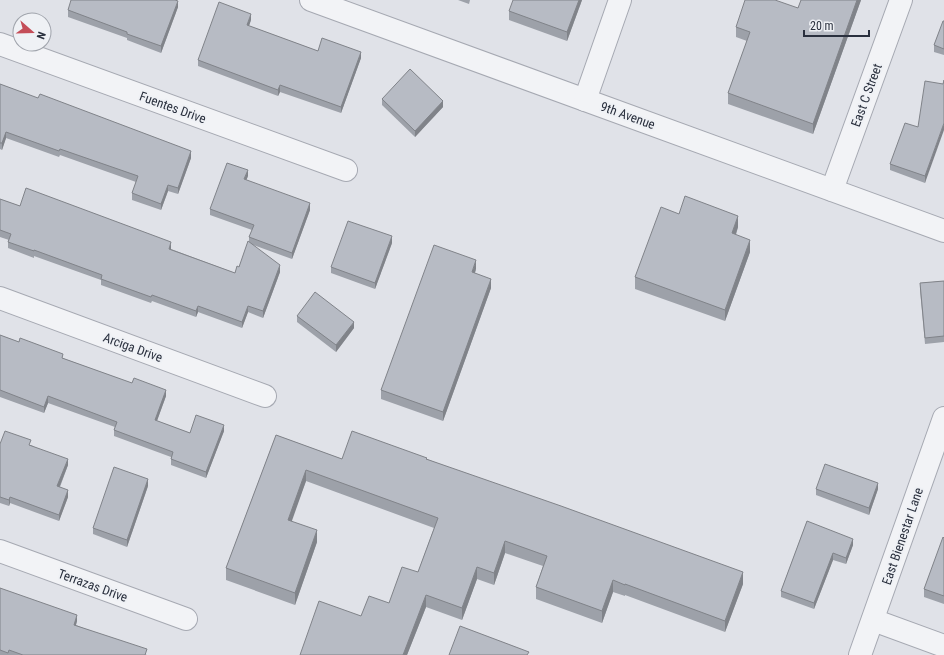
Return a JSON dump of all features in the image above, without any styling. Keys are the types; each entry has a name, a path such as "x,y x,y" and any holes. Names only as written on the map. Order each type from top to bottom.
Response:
{"street":[{"name":"9th Avenue","path":"311,0 944,231"},
{"path":"585,100 620,0"},
{"name":"East C Street","path":"832,190 900,0"},
{"name":"Fuentes Drive","path":"0,44 346,170"},
{"name":"Arciga Drive","path":"0,298 265,396"},
{"name":"East Bienestar Lane","path":"860,655 944,418"},
{"name":"Terrazas Drive","path":"0,551 186,618"},
{"path":"873,620 944,646"}],"building":[{"path":"71,0 178,1 161,46 68,10"},
{"path":"513,0 579,0 567,32 509,11"},
{"path":"745,0 775,0 798,8 801,0 857,0 813,124 728,93 750,32 736,27"},
{"path":"219,2 251,14 247,25 318,51 322,38 361,52 341,107 280,85 278,90 198,60"},
{"path":"944,21 944,49 934,45"},
{"path":"410,69 443,101 415,131 382,99"},
{"path":"944,80 944,123 925,176 890,164 905,123 918,127 925,81 943,84"},
{"path":"0,84 38,98 40,94 191,151 178,188 168,185 161,204 132,193 138,176 60,149 59,151 6,132 2,143 0,143"},
{"path":"227,163 248,170 244,179 310,203 292,253 249,237 254,225 210,209"},
{"path":"26,188 171,242 169,249 235,273 237,266 239,267 248,241 280,265 263,311 248,306 242,322 198,306 196,311 101,279 102,275 8,242 11,234 0,230 0,199 20,206"},
{"path":"685,196 738,216 732,233 750,240 725,310 635,277 661,207 679,214"},
{"path":"348,221 392,236 375,283 331,267"},
{"path":"434,245 476,260 472,272 491,279 443,412 381,390"},
{"path":"944,281 944,336 925,338 920,283"},
{"path":"315,292 354,322 336,345 297,316"},
{"path":"0,335 19,342 20,338 63,354 62,358 132,383 134,378 166,390 155,420 190,433 196,415 224,425 206,472 171,459 173,452 114,430 117,422 48,396 44,407 0,390"},
{"path":"5,431 31,440 29,445 68,459 57,486 68,490 59,515 10,497 9,500 0,497 0,444"},
{"path":"352,431 427,458 426,459 743,572 725,621 613,580 602,611 536,587 547,556 505,541 494,573 477,567 462,608 426,595 403,655 300,655 319,601 361,616 369,596 389,603 402,567 418,572 438,518 306,470 288,520 317,530 295,593 226,568 276,435 342,459"},
{"path":"825,464 878,483 869,508 816,489"},
{"path":"114,467 148,479 127,540 93,528"},
{"path":"807,521 853,539 846,558 833,553 814,603 781,591"},
{"path":"943,537 944,538 944,596 924,589"},
{"path":"0,588 77,615 74,625 147,649 145,655 23,655 9,650 8,653 0,650"},
{"path":"460,626 529,652 527,655 449,655"}]}
